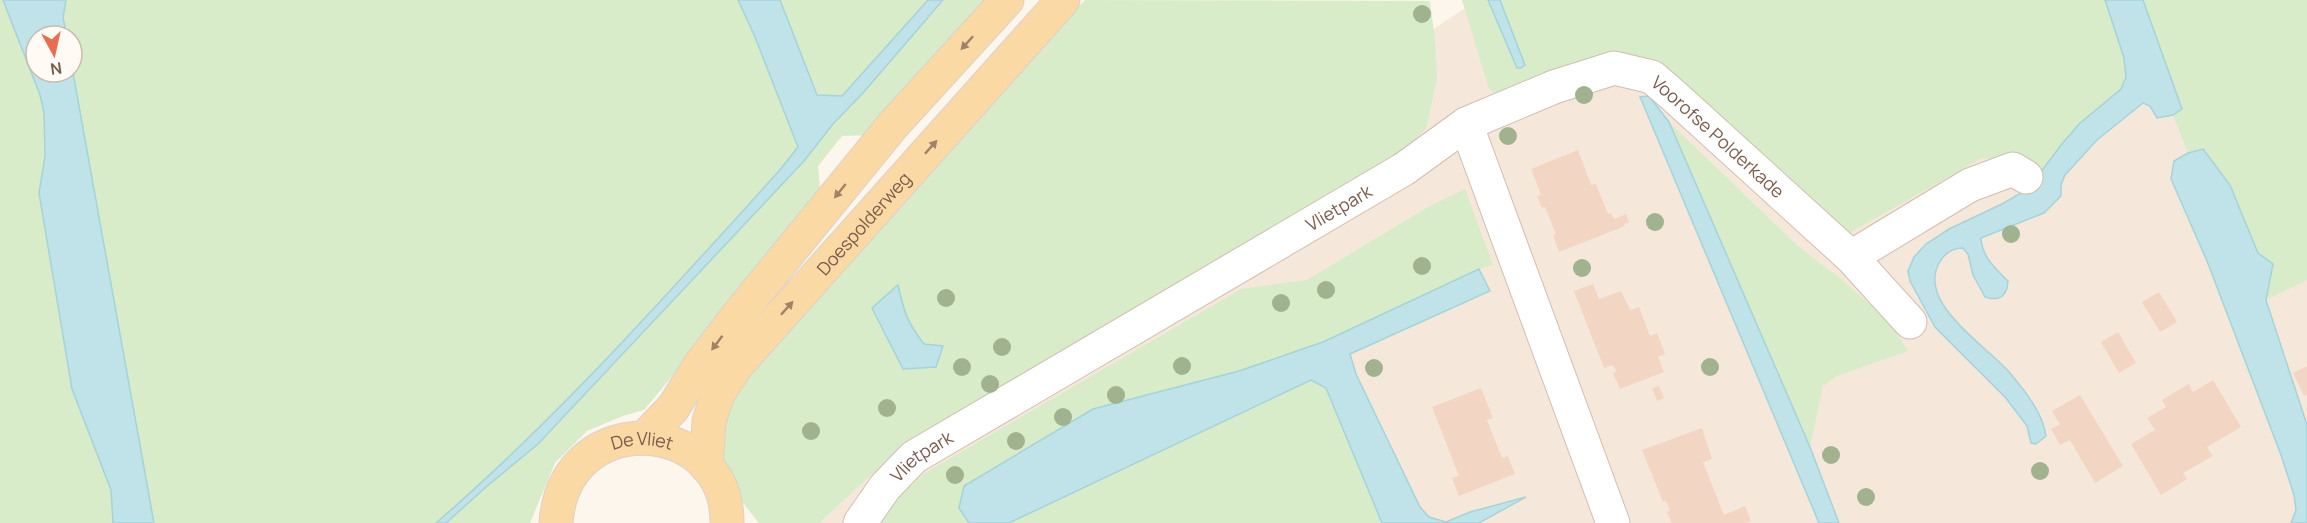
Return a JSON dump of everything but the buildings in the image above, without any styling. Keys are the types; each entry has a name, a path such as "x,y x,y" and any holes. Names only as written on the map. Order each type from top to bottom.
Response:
{"main road":[{"name":"Doespolderweg","path":"644,438 673,408 700,365 738,315 893,125 1007,0"},
{"name":"Doespolderweg","path":"706,466 709,421 718,394 737,365 1063,0"},
{"name":"De Vliet","path":"555,523 559,498 564,485 581,462 591,453 616,441 644,438 656,438 678,445 706,466 723,497 727,523"}],"street":[{"name":"Voorofse Polderkade","path":"1466,124 1554,87 1614,68 1652,77 1851,257 1910,322"},
{"name":"Vlietpark","path":"860,523 885,487 914,458 1404,169 1466,124"},
{"path":"1466,124 1613,523"},
{"path":"1851,257 1970,185 2013,169 2026,177"}],"shaded area":[{"path":"1477,0 1622,0 1850,142 2113,0 2307,0 2307,523 809,523 806,448"}],"green space":[{"path":"0,0 3,0 24,54 24,84 36,84 44,112 45,156 39,193 72,389 111,490 113,523 0,523"},
{"path":"66,0 738,0 804,160 944,0 995,0 875,135 842,136 818,166 821,198 644,410 587,431 555,463 530,523 154,523 75,84 84,84 84,24 64,24"},
{"path":"780,0 932,0 842,96 817,95"},
{"path":"1085,0 1430,1 1437,79 1426,129 1400,153 918,444 873,473 819,523 759,523 735,490 723,466 719,439 722,417 736,390 759,357","holes":["898,285 905,317 924,344 931,346 903,369"]},
{"path":"1462,0 1488,0 1517,68 1525,64 1500,0 2105,0 2123,51 2126,72 2125,80 2118,93 2069,135 2042,171 2022,161 1982,158 1837,240 1649,65 1499,95 1489,89"},
{"path":"2143,0 2307,0 2307,280 2266,300 2273,264 2258,253 2230,185 2204,149 2188,153 2173,115 2182,109"},
{"path":"1669,122 1799,247 1840,278 1890,323 1908,351 1837,376 1823,386 1810,447"},
{"path":"1465,189 1493,265 1479,269 1323,342 1239,371 959,508 969,523 879,523 891,504 925,473 1241,289 1307,280 1428,207"},
{"path":"1311,380 1326,388 1382,523 1009,523"}],"water":[{"path":"3,0 66,0 64,24 24,24 24,54"},
{"path":"738,0 780,0 817,95 842,96 928,0 943,0 863,93 833,124 804,161 538,444 446,523 436,523 570,397 779,171 798,147"},
{"path":"1488,0 1500,0 1525,65 1521,68 1517,68"},
{"path":"2105,0 2143,0 2182,109 2173,115 2157,118 2150,106 2143,103 2097,140 2065,175 2061,185 2061,196 2044,213 1981,238 1987,257 2008,281 2006,291 2002,296 1995,299 1985,297 1973,275 1968,254 1963,248 1951,251 1942,258 1935,280 1938,295 1947,310 2010,373 2032,403 2041,419 2046,436 2036,444 2031,443 2027,426 2005,397 1935,327 1910,281 1908,271 1914,257 1926,244 1949,229 2028,189 2079,124 2121,89 2126,77 2124,58"},
{"path":"36,84 75,84 154,523 113,523 111,490 72,389 39,193 45,156 44,112"},
{"path":"1649,96 1669,122 1810,447 1839,523 1819,523 1640,97"},
{"path":"2203,149 2230,185 2258,253 2273,264 2266,300 2307,425 2307,523 2291,523 2296,510 2294,495 2281,455 2207,261 2171,179 2174,161 2188,153"},
{"path":"1479,269 1490,291 1350,354 1356,374 1420,507 1429,517 1446,522 1470,512 1526,497 1479,523 1382,523 1326,388 1311,380 1009,523 969,523 959,508 964,486 1093,409 1239,371 1323,342"},
{"path":"898,285 907,316 918,336 924,344 943,346 936,367 903,369 872,308"}]}
